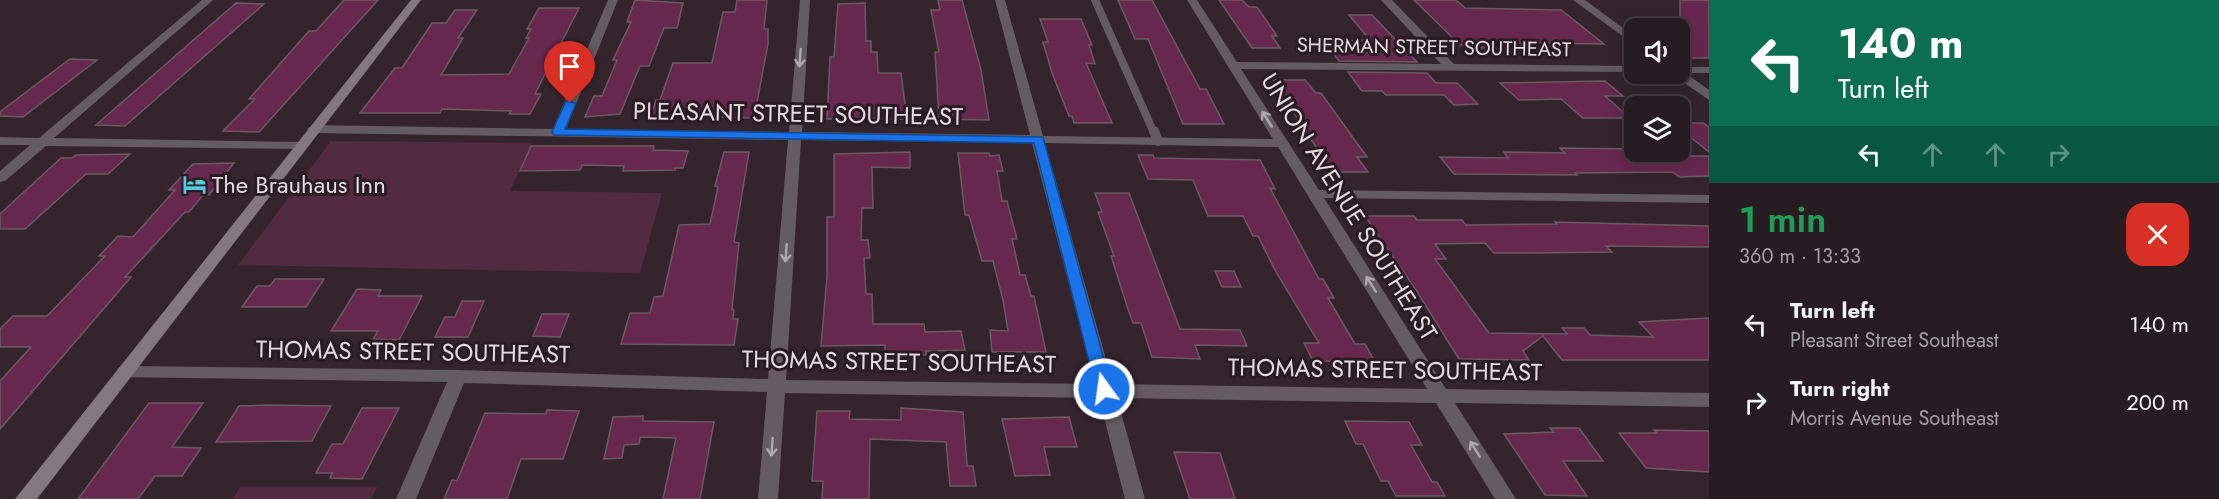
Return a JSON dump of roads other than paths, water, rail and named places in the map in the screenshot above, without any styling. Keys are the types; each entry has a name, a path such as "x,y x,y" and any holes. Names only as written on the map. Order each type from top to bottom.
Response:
{"street":[{"path":"0,178 208,0"},
{"path":"24,499 416,0"},
{"path":"558,132 613,0"},
{"path":"768,499 805,0"},
{"path":"1000,0 1135,499"},
{"name":"UNION AVENUE SOUTHEAST","path":"1192,0 1506,499"},
{"path":"1386,0 1451,67"},
{"path":"1578,0 1624,34"},
{"name":"SHERMAN STREET SOUTHEAST","path":"1233,65 1624,69"},
{"path":"1690,71 1709,70"},
{"path":"1690,81 1709,96"},
{"name":"PLEASANT STREET SOUTHEAST","path":"313,129 1283,143"},
{"path":"0,141 300,146"},
{"path":"1315,194 1709,199"},
{"name":"THOMAS STREET SOUTHEAST","path":"125,372 458,376 777,386 1104,389 1709,400"},
{"path":"406,499 458,376"}],"lane":[{"path":"1095,0 1158,141"}],"place":[{"name":"The Brauhaus Inn","path":"194,185"}]}
